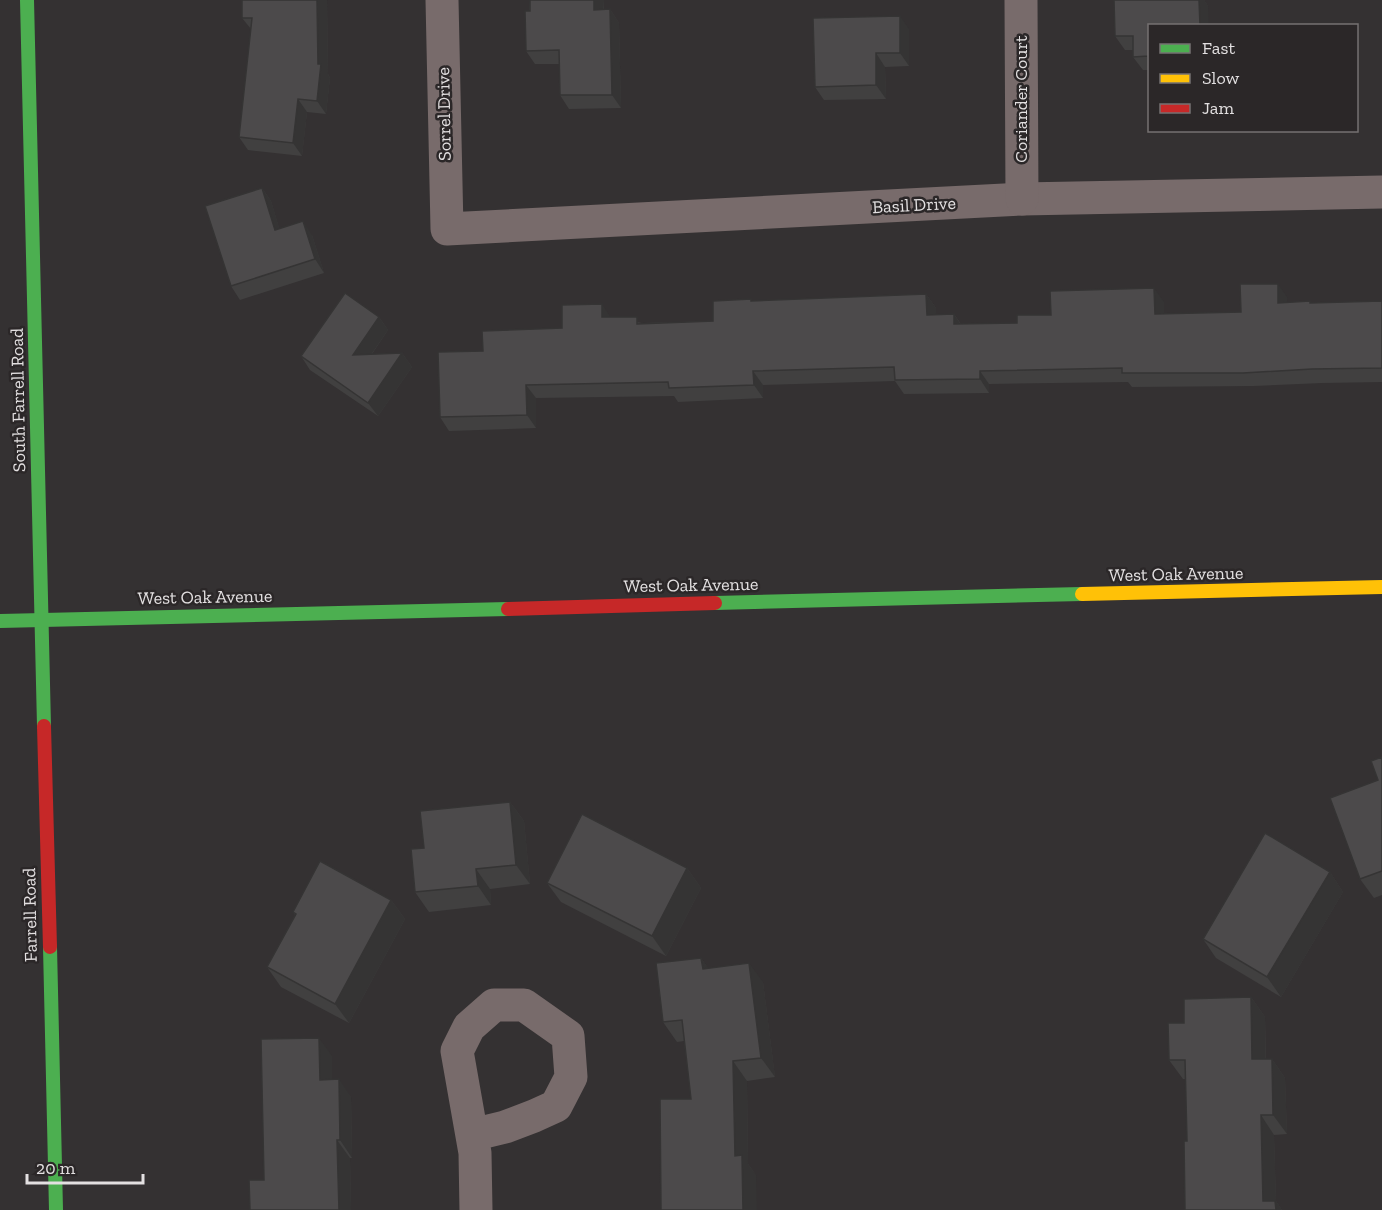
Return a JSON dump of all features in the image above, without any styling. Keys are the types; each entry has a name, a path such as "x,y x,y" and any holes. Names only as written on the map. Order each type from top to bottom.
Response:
{"street":[{"name":"South Farrell Road","path":"27,0 41,619"},
{"name":"Sorrel Drive","path":"442,0 447,229"},
{"name":"Coriander Court","path":"1021,0 1022,199"},
{"name":"Basil Drive","path":"447,229 1022,199 1382,192"},
{"name":"West Oak Avenue","path":"0,621 1382,587"},
{"name":"Farrell Road","path":"41,619 56,1210"},
{"path":"472,1135 475,1153 476,1210"}],"building":[{"path":"242,0 317,0 318,64 321,64 317,101 298,99 293,143 239,137 252,18 242,18"},
{"path":"530,0 594,0 594,10 610,9 612,95 560,95 559,50 526,51 525,11 530,11"},
{"path":"1114,0 1199,0 1200,24 1148,24 1148,56 1133,57 1133,36 1115,36"},
{"path":"900,16 900,53 876,53 876,85 815,87 813,18"},
{"path":"262,188 275,230 303,221 315,259 231,286 205,206"},
{"path":"1240,284 1278,284 1278,303 1382,301 1382,368 1243,373 1122,373 1122,368 980,371 980,379 895,380 894,367 753,371 754,385 669,388 668,382 526,385 527,415 440,417 438,352 483,351 482,331 562,328 562,305 602,304 602,317 637,317 637,324 713,321 713,301 926,294 927,315 954,314 954,324 1017,323 1017,315 1051,315 1050,291 1154,288 1155,314 1241,312"},
{"path":"345,293 379,317 353,355 402,353 368,403 301,356"},
{"path":"1382,757 1382,871 1360,879 1330,798 1378,780 1371,761"},
{"path":"510,802 516,865 476,869 478,886 415,892 411,849 424,848 420,811"},
{"path":"582,814 687,868 652,936 547,883"},
{"path":"1265,833 1330,872 1267,977 1203,939"},
{"path":"320,861 391,900 335,1004 267,967 296,914 293,912"},
{"path":"701,958 703,969 749,963 761,1058 733,1061 735,1156 742,1155 743,1210 661,1210 660,1099 691,1099 682,1020 663,1022 656,963"},
{"path":"1251,997 1252,1059 1272,1059 1273,1115 1261,1115 1263,1201 1275,1201 1276,1210 1185,1210 1184,1141 1187,1141 1185,1060 1169,1060 1168,1023 1184,1023 1184,999"},
{"path":"319,1038 320,1080 339,1079 340,1140 337,1140 339,1210 250,1210 249,1180 264,1180 261,1039"}],"traffic: fast":[{"path":"27,0 44,726"},
{"path":"715,603 1082,594"},
{"path":"0,621 508,609"},
{"path":"50,947 56,1210"}],"traffic: slow":[{"path":"1082,594 1382,587"}],"traffic: jam":[{"path":"508,609 715,603"},
{"path":"44,726 50,947"}]}
